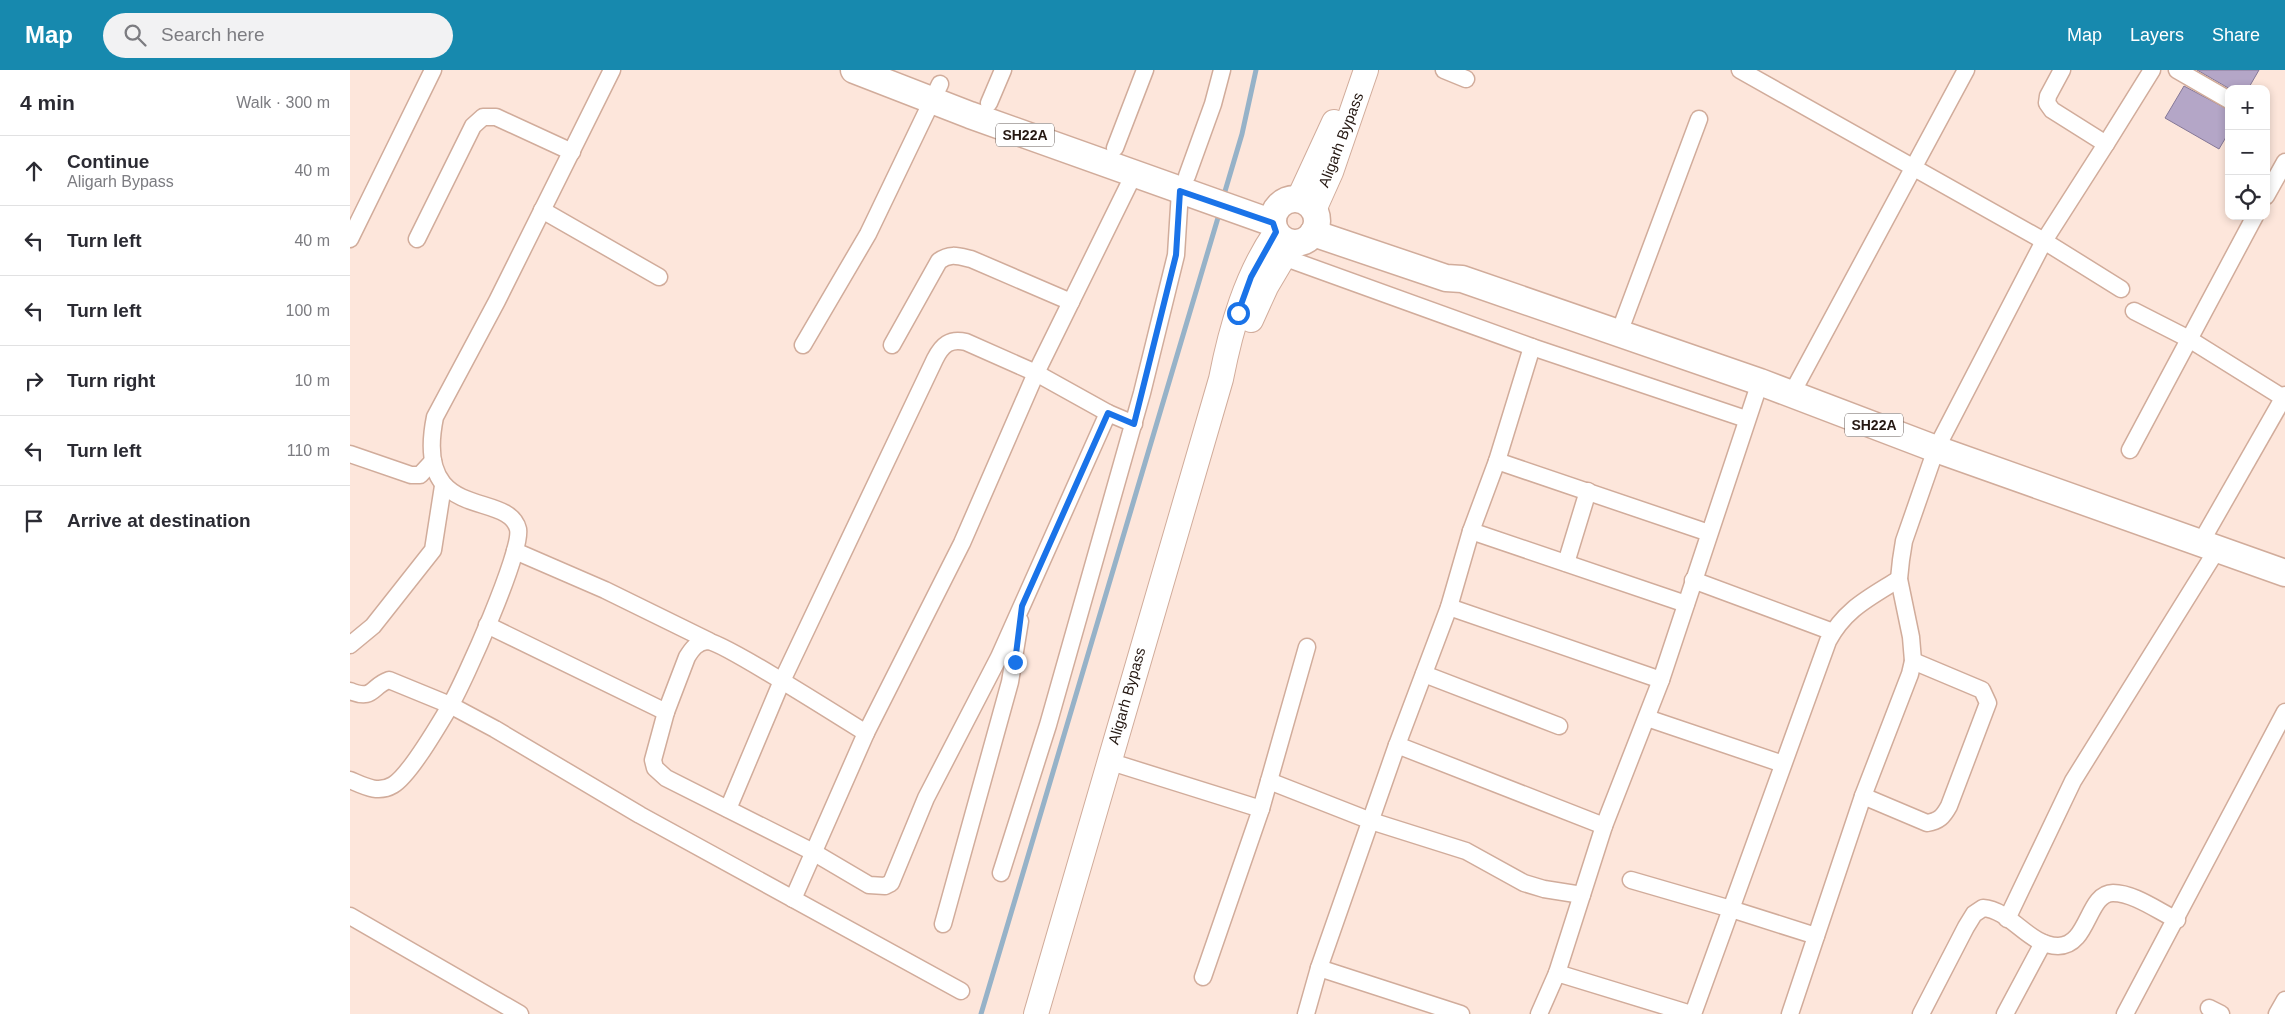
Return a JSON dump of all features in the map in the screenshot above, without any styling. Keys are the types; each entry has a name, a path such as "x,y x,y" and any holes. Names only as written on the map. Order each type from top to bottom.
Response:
{"main road":[{"name":"SH22A","path":"854,70 935,92 989,103 1115,148 1192,187 1287,223 1446,278 1462,279 1760,382 1936,449 2285,573"},
{"name":"SH22A","path":"904,70 935,92 1134,174 1192,187"},
{"name":"Aligarh Bypass","path":"1287,223 1358,70"},
{"name":"Aligarh Bypass","path":"1036,1014 1108,761 1221,379 1226,349 1251,277 1287,223 1331,172 1366,70"}],"street":[{"path":"350,239 433,70"},
{"path":"350,780 369,788 381,790 393,786 405,775 450,705 487,625 515,550 518,529 514,521 503,513 454,494 443,486 433,462 431,449 435,417 497,301 612,70"},
{"path":"989,103 1003,70"},
{"path":"1115,148 1145,70"},
{"path":"1002,873 1048,725 1134,424 1222,70"},
{"path":"1444,70 1466,79"},
{"path":"1740,70 2044,241 2121,289"},
{"path":"1792,394 1966,70"},
{"path":"2062,70 2048,96 2047,103 2052,110 2106,144"},
{"path":"1790,1014 1863,796 1910,674 1913,661 1911,638 1899,580 1904,541 1936,449 2044,241 2152,70"},
{"path":"2177,70 2225,98"},
{"path":"802,345 868,234 935,92"},
{"path":"417,239 473,126 483,117 496,117 572,152"},
{"path":"1619,333 1699,119"},
{"path":"2270,189 2285,162"},
{"path":"793,899 866,733 962,543 1036,373 1134,174"},
{"path":"542,210 659,277"},
{"path":"2130,450 2254,220"},
{"path":"1287,223 1532,347 1746,418"},
{"path":"892,345 938,262 946,256 955,255 971,259 1071,302"},
{"path":"2007,919 2073,781 2210,545 2284,396 2189,339 2134,311"},
{"path":"728,809 782,682 940,349 947,343 956,340 961,341 1036,373 1108,413 1134,424"},
{"path":"1306,1014 1319,968 1397,746 1449,607 1471,531 1497,461 1532,347"},
{"path":"1539,1014 1556,973 1604,826 1661,680 1746,418 1760,382"},
{"path":"709,641 700,643 692,648 666,712 654,752 655,768 666,778 813,852 869,885 885,886 891,883 926,798 999,657 1108,413"},
{"path":"350,454 411,475 420,475 433,462"},
{"path":"1497,461 1709,533"},
{"path":"350,644 373,626 433,550 443,486"},
{"path":"1566,563 1588,492"},
{"path":"1471,531 1686,604"},
{"path":"515,550 605,590 735,654 866,733"},
{"path":"1694,580 1833,632"},
{"path":"1556,973 1692,1014 1833,632 1838,623 1853,608 1899,580"},
{"path":"943,924 1010,682 1022,606"},
{"path":"1449,607 1661,680"},
{"path":"487,625 666,712"},
{"path":"1203,976 1261,809 1306,647"},
{"path":"1863,796 1927,823 1937,821 1944,816 1988,702 1982,690 1913,661"},
{"path":"1424,674 1559,726"},
{"path":"350,691 366,695 372,693 383,682 389,680 450,705 640,815 961,991"},
{"path":"2125,1014 2177,920 2285,712"},
{"path":"1647,718 1783,764"},
{"path":"1397,746 1604,826"},
{"path":"1108,761 1261,809"},
{"path":"1269,781 1371,821 1466,851 1524,883 1544,889 1582,895"},
{"path":"1630,880 1816,936"},
{"path":"1921,1014 1966,927 1978,910 1988,908 2043,942 2056,946 2070,942 2079,935 2102,897 2111,893 2133,898 2177,920"},
{"path":"350,916 520,1014"},
{"path":"2005,1014 2043,942"},
{"path":"1319,968 1461,1014"},
{"path":"2277,1014 2285,1000"}],"building":[{"path":"2197,70 2259,70 2250,85 2225,86"},
{"path":"2184,86 2225,108 2225,139 2219,149 2165,118"}],"waterway":[{"path":"1223,198 1242,134 1256,70"},
{"path":"981,1014 1220,211"}],"route":[{"path":"1015,662 1022,606 1108,413 1134,424 1176,255 1180,191 1273,223 1276,232 1251,277 1238,313"}]}
